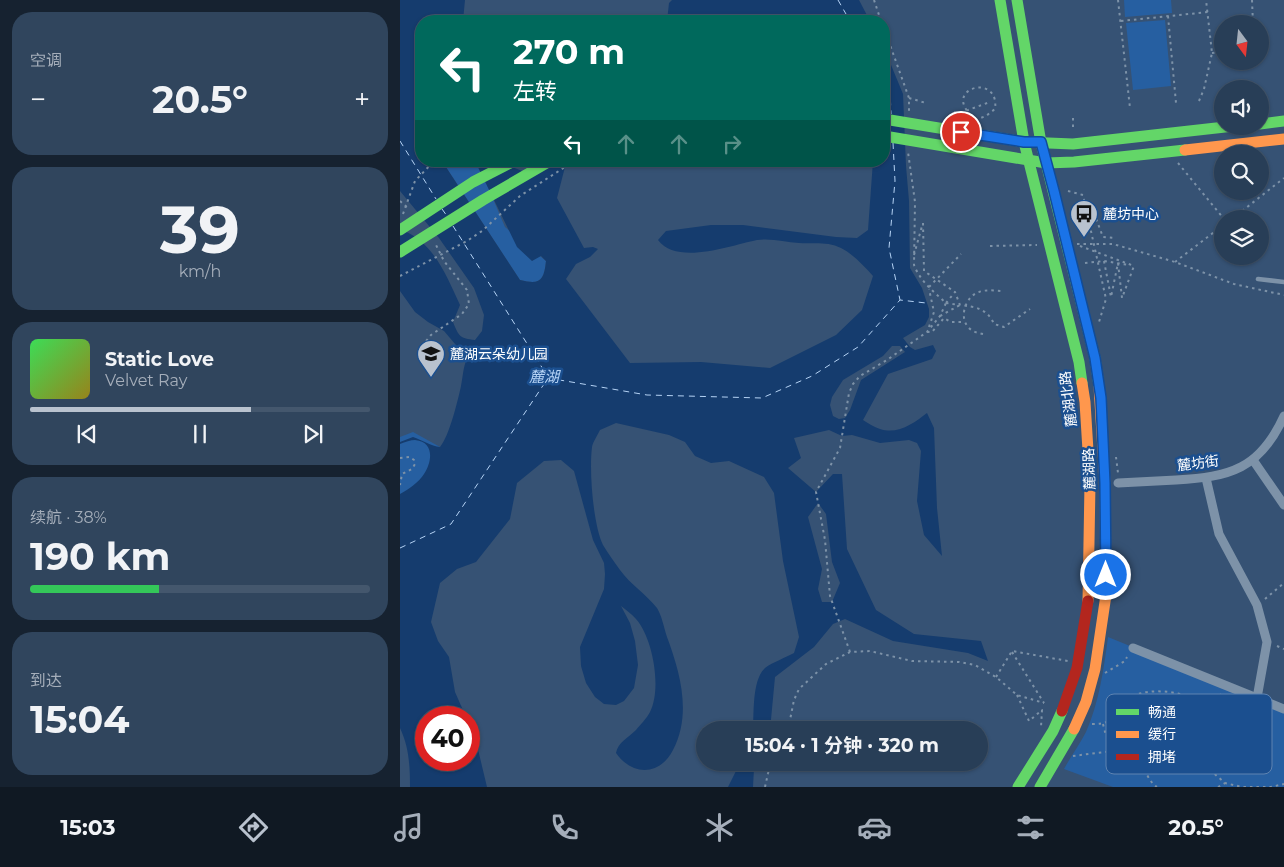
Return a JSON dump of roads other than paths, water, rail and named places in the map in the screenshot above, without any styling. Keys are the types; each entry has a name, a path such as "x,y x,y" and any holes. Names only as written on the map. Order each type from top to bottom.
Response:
{"street":[{"name":"麓湖北路","path":"1000,0 1028,161 1079,362 1085,402 1090,496 1088,599 1077,668 1053,731 1018,787"},
{"name":"麓湖路","path":"1017,0 1041,142 1095,358 1101,398 1105,496 1106,595 1095,669 1086,702 1072,735 1040,787"},
{"path":"890,119 913,120 1024,142 1074,144 1214,128"},
{"path":"1269,123 1284,121"},
{"path":"890,138 911,143 1046,163 1074,162 1284,139"},
{"path":"400,230 473,182 502,167"},
{"path":"400,252 540,167"},
{"name":"麓坊街","path":"1118,482 1206,478 1239,469 1253,460 1268,445 1284,416"},
{"path":"1253,460 1284,505"},
{"path":"1089,468 1104,467"},
{"path":"1206,478 1219,534 1257,605 1267,642 1257,694"},
{"path":"1090,496 1105,496"},
{"path":"1133,648 1246,694"},
{"path":"1272,704 1284,709"}],"lane":[{"path":"1258,279 1284,282"}],"water":[{"name":"麓湖","path":"400,0 465,0 464,15 415,15 415,167 446,167 520,280 532,282 540,280 542,277 546,261 541,256 532,261 517,247 478,167 512,167 533,175 550,167 565,167 557,198 584,248 593,247 598,249 590,257 576,264 566,279 630,363 701,362 770,368 836,335 862,310 873,276 850,254 831,244 757,240 705,252 691,253 678,252 667,248 658,240 666,231 711,225 743,225 857,238 868,230 873,167 890,167 890,63 903,94 909,201 910,268 922,288 929,309 929,317 925,325 903,338 915,350 933,345 936,351 932,359 888,374 863,420 880,429 893,430 911,424 927,413 934,428 937,508 942,556 924,535 917,501 921,451 917,443 909,440 880,443 852,435 842,436 829,430 794,438 801,458 788,468 816,492 833,474 842,474 847,549 876,610 914,634 981,641 988,661 968,653 893,641 845,619 833,624 814,647 775,677 771,721 753,721 754,697 761,673 768,666 794,653 799,637 783,561 774,493 764,477 729,461 711,463 695,456 685,442 669,435 616,423 600,430 592,447 594,511 603,545 613,561 624,575 657,608 662,618 680,679 682,693 682,722 673,750 661,765 646,770 630,766 616,753 621,743 647,717 654,702 655,677 651,651 642,628 634,617 621,606 630,623 635,641 638,665 634,688 624,701 616,705 604,704 595,697 586,683 581,666 580,647 604,589 604,563 593,540 574,471 561,460 544,461 517,483 510,519 476,562 457,569 440,583 431,622 438,641 449,657 455,692 461,706 415,706 415,771 480,771 480,758 487,787 410,787 408,757 400,728 400,494 413,486 422,477 429,464 430,453 426,444 421,442 413,440 400,444 400,442 413,437 440,447 453,418 467,358 444,331 415,312 400,291 400,233 404,231 414,236 431,252 450,283 460,305 453,322 457,331 461,336 475,340 482,331 484,315 474,288 439,238 400,191","holes":["892,346 900,346 905,352 861,380 850,410 845,418 839,419 833,416 830,405 832,397 843,380 883,356","818,503 826,514 832,562 840,583 832,602 822,602 818,589 822,569 808,517"]},
{"path":"672,0 859,0 867,15 668,15 669,3"},
{"path":"736,771 754,771 753,787 728,787"}],"place":[{"name":"麓坊中心","path":"1084,238"},
{"name":"麓湖云朵幼儿园","path":"431,378"}]}
